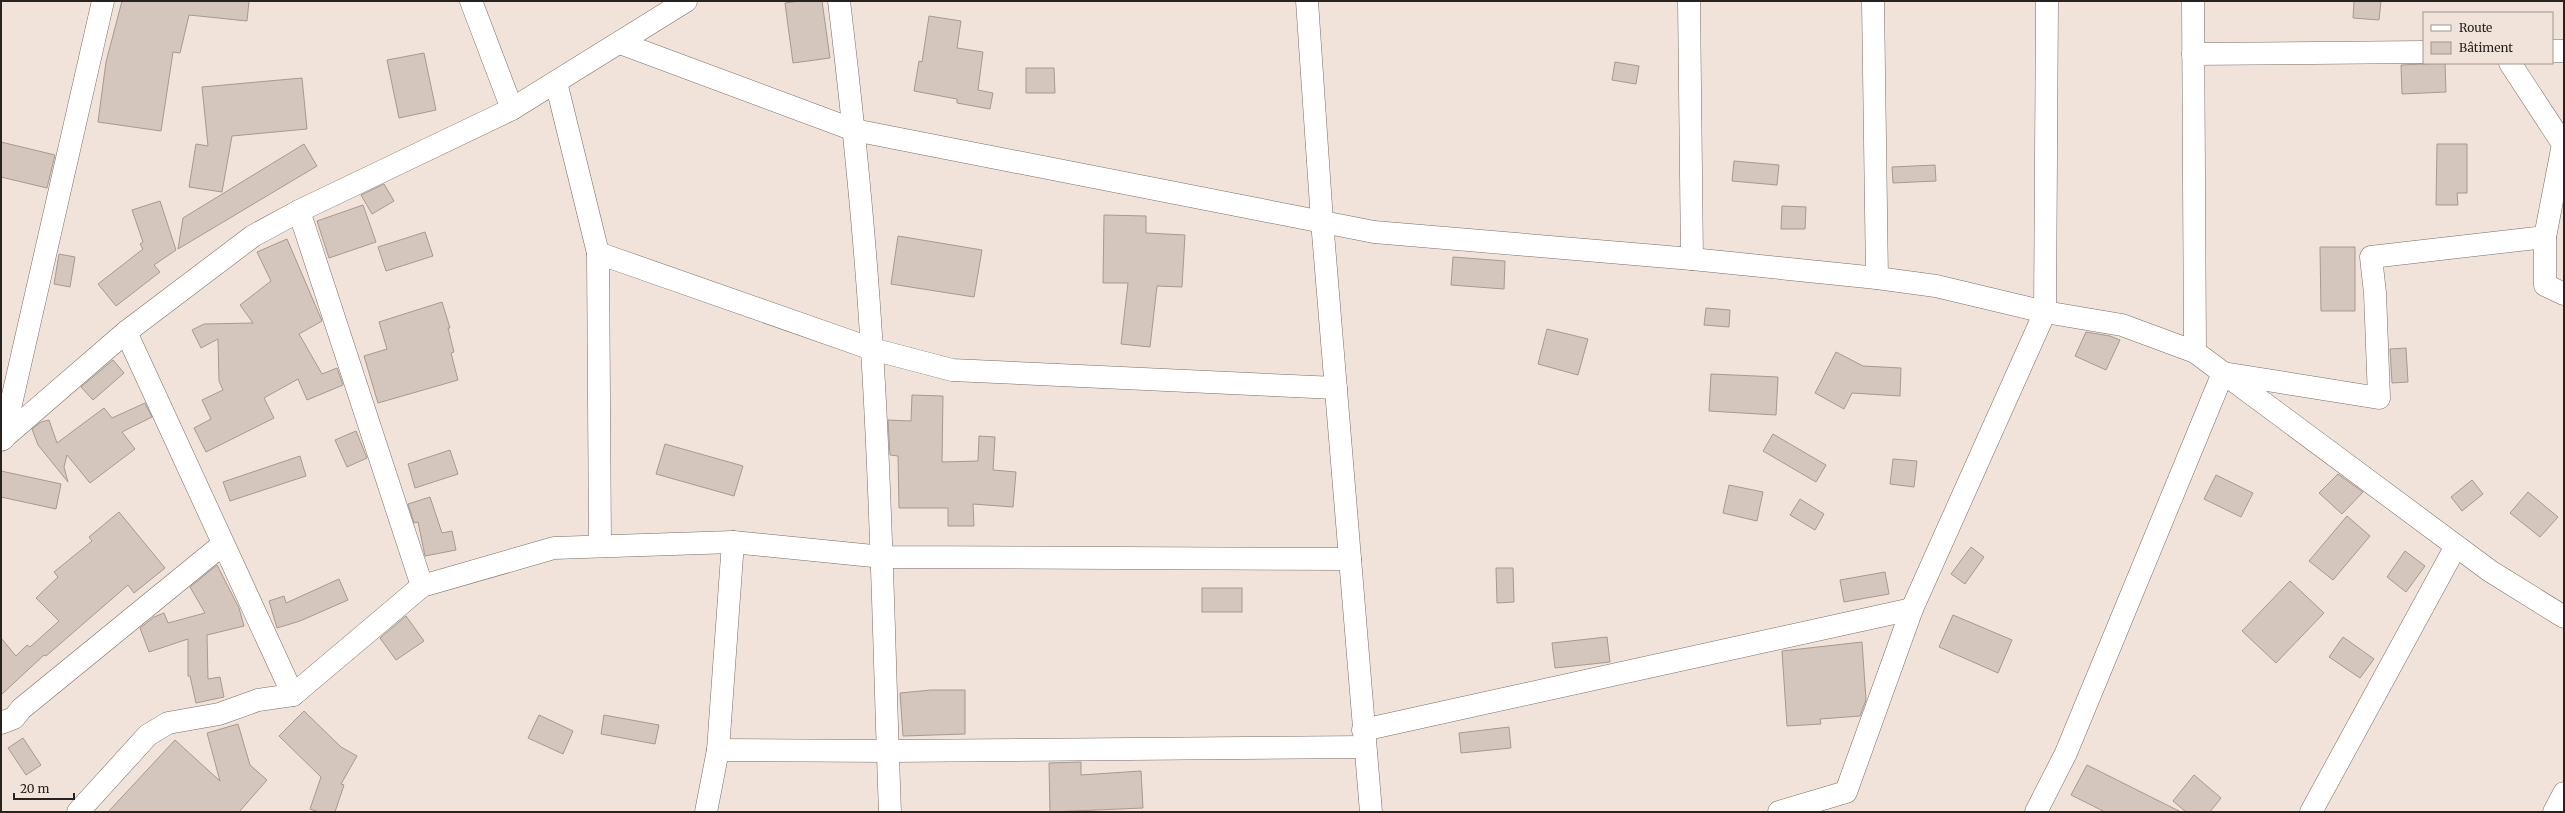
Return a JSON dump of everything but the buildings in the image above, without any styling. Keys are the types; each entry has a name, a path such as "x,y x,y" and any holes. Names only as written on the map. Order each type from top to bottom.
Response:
{"street":[{"path":"2,439 103,1"},
{"path":"472,1 512,109"},
{"path":"2,439 126,332 254,236 299,210 512,109 686,1"},
{"path":"839,1 854,130 872,349 883,557 890,812"},
{"path":"1307,1 1322,221 1371,812"},
{"path":"1689,1 1692,259"},
{"path":"1873,1 1877,278"},
{"path":"1779,812 1846,792 1912,609 2044,312 2047,1"},
{"path":"2193,1 2194,352"},
{"path":"620,43 854,130 1374,232 1692,259 1877,278 1980,295 2044,312 2122,324 2194,352 2456,546 2490,570 2564,617"},
{"path":"2553,51 2564,51"},
{"path":"2193,54 2423,52"},
{"path":"2511,64 2563,144 2545,237 2544,286 2564,294"},
{"path":"556,82 598,253 600,545"},
{"path":"299,210 422,586"},
{"path":"2223,373 2378,398 2375,293 2371,257 2545,237"},
{"path":"598,253 872,349 952,370 1336,388"},
{"path":"126,332 222,545 293,695"},
{"path":"2036,812 2066,753 2223,373"},
{"path":"78,812 148,735 168,723 219,714 258,700 293,695 422,586 554,548 600,545 733,542 883,557 1350,559"},
{"path":"706,812 718,750 733,542"},
{"path":"1,723 14,718 27,704 222,545"},
{"path":"2311,812 2456,546"},
{"path":"718,750 888,751 1364,738 1912,609"},
{"path":"2554,812 2564,793"}]}
